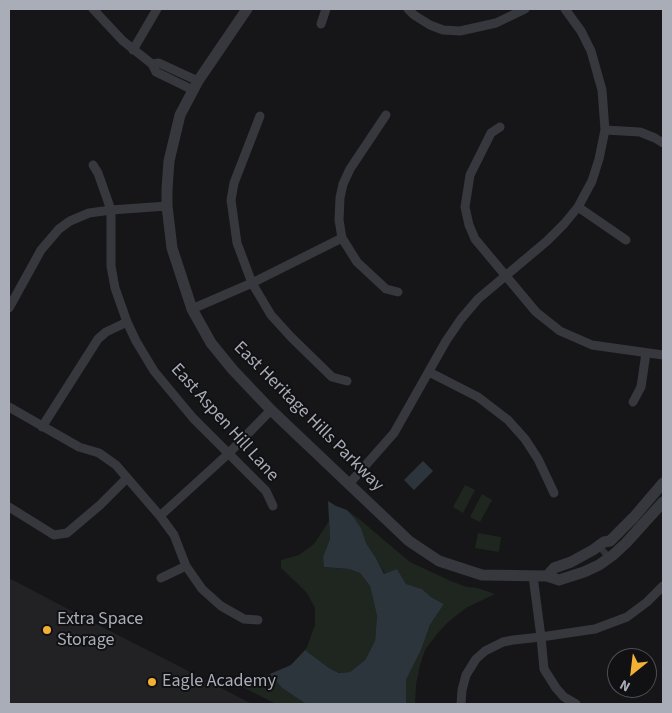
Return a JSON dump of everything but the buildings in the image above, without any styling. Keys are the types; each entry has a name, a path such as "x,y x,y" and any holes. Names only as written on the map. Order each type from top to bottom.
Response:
{"street":[{"path":"93,9 123,41 152,64 156,72 195,86"},
{"path":"133,50 157,9"},
{"name":"East Heritage Hills Parkway","path":"247,9 195,86 180,115 170,154 168,180 167,206 172,248 192,309 211,342 233,370 271,410 409,541 439,561 482,574 547,576 559,580 602,552 663,483"},
{"path":"320,24 326,9"},
{"path":"408,9 430,25 443,30 460,31 496,22 525,9"},
{"path":"349,484 394,433 461,319 478,299 547,241 564,224 578,208 592,181 605,130 602,90 593,58 581,31 565,9"},
{"path":"260,116 234,182 231,200 237,243 252,283 271,314 291,337 332,377 347,381"},
{"path":"386,116 350,168 343,184 340,198 339,220 342,238 357,262 386,290 398,292"},
{"path":"500,127 491,133 470,175 460,207 476,239 536,312 560,332 592,345 663,355"},
{"path":"605,130 640,132 655,138 663,144"},
{"name":"East Aspen Hill Lane","path":"93,165 98,173 111,210 111,266 115,288 127,322 136,340 154,371 194,418 266,491 273,506"},
{"path":"9,308 41,250 59,229 70,221 89,213 167,206"},
{"path":"578,208 626,240"},
{"path":"192,309 252,283 342,238"},
{"path":"42,427 98,339 106,332 127,322"},
{"path":"633,402 641,387 646,353"},
{"path":"429,372 478,397 508,420 525,439 538,459 554,493"},
{"path":"9,407 78,447 99,453 116,465 174,535 186,566 202,590 221,606 244,619 258,620"},
{"path":"160,516 228,454 271,410"},
{"path":"9,507 54,535 66,533 100,505 127,478"},
{"name":"East Heritage Hills Parkway","path":"602,552 613,556 663,502"},
{"name":"East Heritage Hills Parkway","path":"547,576 554,568 578,566 593,550 604,542 602,552"},
{"path":"602,552 619,550"},
{"path":"161,578 186,566"},
{"path":"534,576 544,668 556,688 564,697 576,704"},
{"path":"461,704 466,675 476,659 485,651 503,642 595,629 627,617 647,602 663,586"}],"shaded area":[{"path":"423,461 433,471 414,490 404,480"},
{"path":"465,485 475,490 463,513 453,507"},
{"path":"482,494 492,500 480,522 470,517"},
{"path":"328,501 347,510 354,518 384,574 397,569 406,584 422,589 431,597 444,604 430,625 421,650 406,680 406,704 306,704 282,688 270,674 291,665 305,650 339,673 350,672 365,660 375,641 377,616 370,586 360,573 349,569 324,567 323,557 330,539"},
{"path":"347,510 410,562 453,582 495,594 466,608 448,622 425,650 416,685 415,704 406,704 406,680 421,650 430,625 444,604 431,597 422,589 406,584 397,569 385,574 366,543 361,528"},
{"path":"329,521 330,539 323,557 324,567 349,569 360,573 370,586 377,616 375,641 365,660 350,672 340,673 329,668 305,650 315,625 315,608 307,593 281,568 281,560 299,555 314,544"},
{"path":"478,533 501,537 499,552 475,548"},
{"path":"9,578 110,631 252,704 9,704"},
{"path":"270,674 282,688 306,704 276,704 233,682"}],"tunnel":[{"path":"600,552 605,548"}],"place":[{"name":"Extra Space Storage","path":"47,630"},
{"name":"Eagle Academy","path":"152,682"}]}
